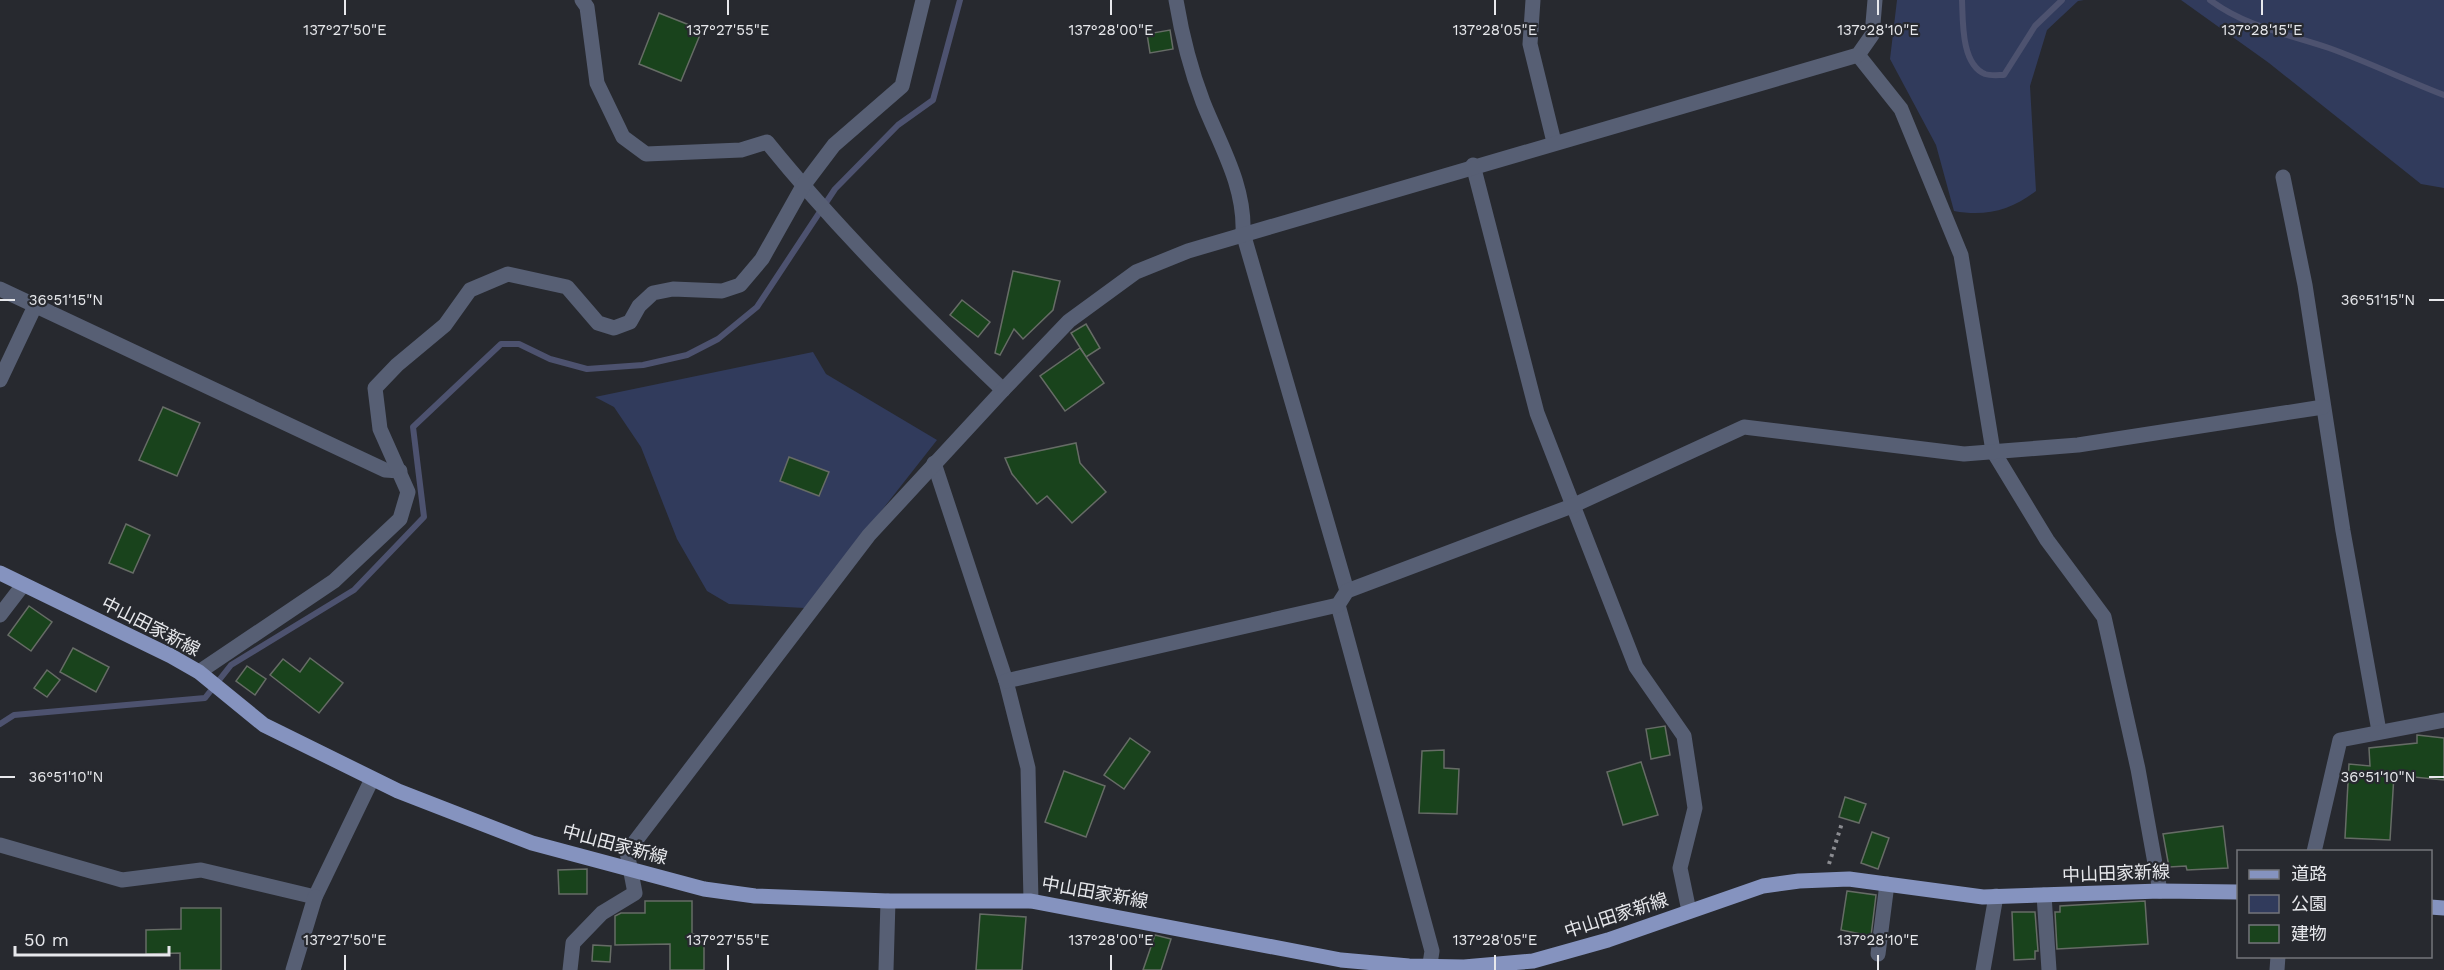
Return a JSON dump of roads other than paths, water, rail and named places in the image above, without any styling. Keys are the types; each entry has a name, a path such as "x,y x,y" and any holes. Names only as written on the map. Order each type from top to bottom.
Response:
{"main road":[{"name":"中山田家新線","path":"0,573 199,672 264,725 372,778 460,817 532,843 704,889 755,896 888,901 1031,900 1341,960 1428,968 1533,961 1608,940 1763,886 1824,880 1849,879 1996,896 2160,891 2237,892"}],"street":[{"path":"582,0 587,7 597,83 623,138 646,154 741,150 767,142 803,186 898,289 1002,390"},
{"path":"199,672 334,581 400,519 408,492 381,429 375,388 397,365 445,325 470,290 508,274 567,287 598,323 614,328 630,322 639,306 653,293 673,289 722,291 740,285 762,260 803,186 834,145 902,86 913,47 922,0"},
{"path":"1176,0 1184,48 1204,105 1229,156 1244,215 1243,233 1347,591"},
{"path":"1533,0 1530,44 1554,142"},
{"path":"570,970 573,944 602,913 635,893 632,868 627,852 723,724 869,535 1002,390 1069,321 1136,273 1188,250 1473,165 1858,55 1872,35 1875,0"},
{"path":"1858,55 1901,109 1961,255 1993,452 2047,540 2104,617 2138,769 2160,891"},
{"path":"1473,165 1537,413 1636,667 1684,736 1695,808 1680,868 1689,911"},
{"path":"2283,177 2305,285 2323,407 2379,731"},
{"path":"0,289 385,470 400,471"},
{"path":"0,380 34,306"},
{"path":"1006,681 1338,605 1347,591 1572,506 1744,427 1964,454 2078,445 2323,407"},
{"path":"934,463 1006,681 1028,768 1031,900"},
{"path":"0,615 23,585"},
{"path":"1338,605 1432,951 1428,968"},
{"path":"2314,850 2340,740 2444,720"},
{"path":"293,970 315,897 372,778"},
{"path":"0,845 122,880 201,870 315,897"},
{"path":"1878,954 1887,884"},
{"path":"2044,895 2049,970"},
{"path":"1983,970 1996,896"},
{"path":"886,970 888,901"}],"waterway":[{"path":"0,724 14,715 205,698 231,665 354,590 424,517 413,427 501,344 519,344 550,359 587,369 643,365 687,355 718,339 757,307 835,189 898,125 933,100 960,0"},
{"path":"1962,0 1963,30 1967,52 1977,69 1985,74 1994,75 2004,75 2035,26 2062,0"},
{"path":"2210,0 2238,17 2344,53 2444,95"}]}
